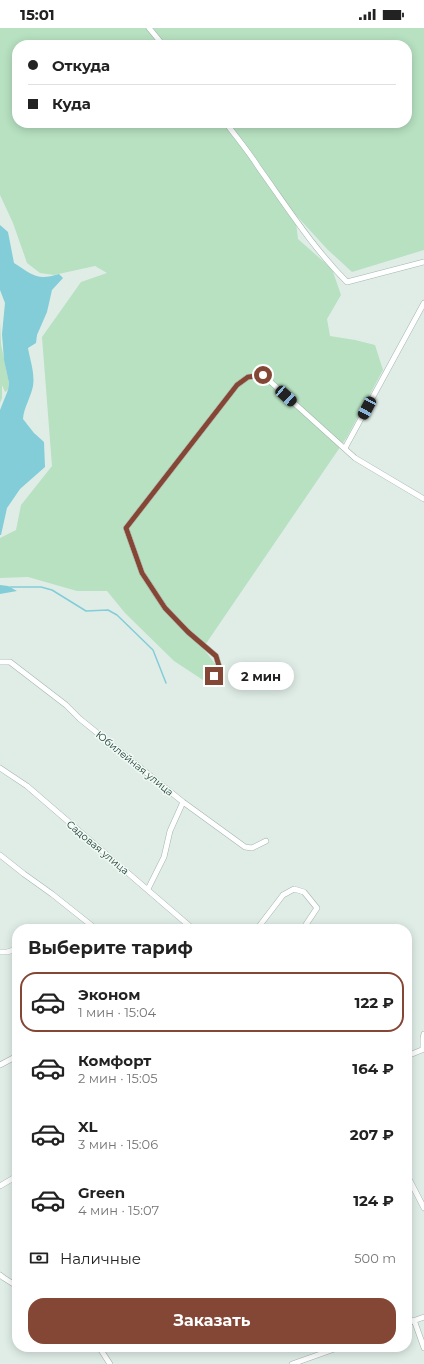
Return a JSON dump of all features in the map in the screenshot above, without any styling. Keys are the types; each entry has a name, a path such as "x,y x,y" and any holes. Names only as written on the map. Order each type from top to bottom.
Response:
{"street":[{"path":"149,28 159,40"},
{"path":"230,128 259,166 290,213 331,266 347,282 424,262"},
{"path":"345,448 424,303"},
{"path":"214,676 219,666 216,656 188,632 165,608 142,573 126,528 237,385 248,377 263,375 355,458 424,499"},
{"name":"Юбилейная улица","path":"0,662 10,662 66,705 80,719 184,802 245,847 252,848 266,841"},
{"name":"Садовая улица","path":"0,768 27,786 187,924"},
{"path":"148,890 164,857 170,831 184,802"},
{"path":"0,855 90,924"},
{"path":"261,924 283,895 294,889 304,892 317,908 306,924"},
{"path":"0,952 12,950"},
{"path":"412,1054 423,1049 424,1034"},
{"path":"0,1065 12,1059"},
{"path":"0,1186 12,1179"},
{"path":"412,1185 424,1208"},
{"path":"0,1275 12,1282"},
{"path":"424,1317 414,1320 424,1348"},
{"path":"102,1352 110,1364"},
{"path":"292,1364 326,1352"}],"green space":[{"path":"0,28 424,28 424,250 352,272 327,249 295,214 298,239 332,269 341,295 327,319 330,336 375,345 383,370 347,437 203,648 216,665 206,682 174,661 125,613 107,591 77,591 28,577 0,578 0,538 16,530 21,505 52,466 42,337 81,282 107,273 95,266 54,275 40,273 27,263 13,223 0,195"},
{"path":"0,321 1,344 9,383 8,390 5,392 2,385 2,398 0,403"}],"water":[{"path":"0,225 8,232 14,263 35,276 45,277 59,274 63,278 52,290 47,312 37,335 36,343 28,348 33,371 33,386 23,419 34,433 44,442 45,467 20,489 7,508 1,535 0,410 8,390 9,383 4,360 2,334 5,303 0,290"},
{"path":"0,585 8,586 17,591 0,594"}],"waterway":[{"path":"10,587 41,587 52,590 86,611 108,610 117,615 153,650 166,683"}],"route":[{"path":"214,676 219,666 216,656 188,632 165,608 142,573 126,528 237,385 248,377 263,375"}]}
